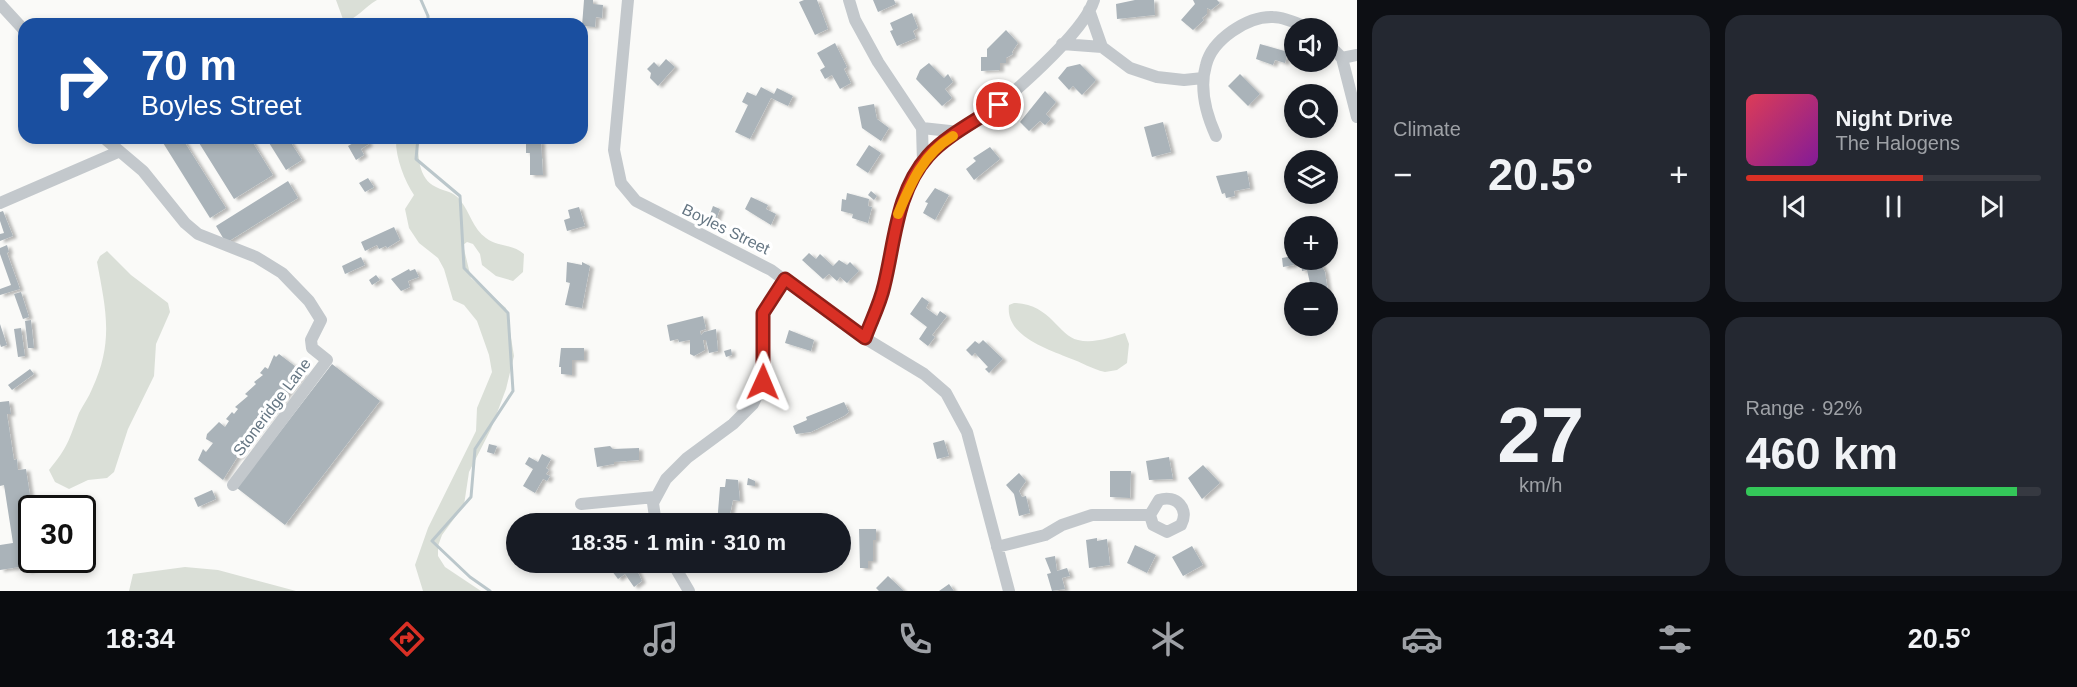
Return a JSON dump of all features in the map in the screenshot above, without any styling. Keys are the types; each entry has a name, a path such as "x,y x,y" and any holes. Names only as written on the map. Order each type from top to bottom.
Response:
{"street":[{"name":"Boyles Street","path":"628,0 614,150 621,183 626,192 649,210 746,256 785,279 865,338 924,374 954,404 967,432 1009,591"},
{"path":"849,0 855,20 878,62 922,128 923,163"},
{"path":"0,4 18,24"},
{"path":"865,338 884,288 898,214 915,175 923,163 943,141 999,105 1076,29 1091,5"},
{"path":"1091,5 1102,47"},
{"path":"1216,136 1206,113 1203,78 1206,62 1226,35 1248,23 1273,17 1284,20"},
{"path":"1062,44 1102,47 1130,68 1157,77 1184,80 1203,78"},
{"path":"1338,54 1342,58 1357,117"},
{"path":"1342,58 1357,56"},
{"path":"922,128 959,132"},
{"name":"Stoneridge Lane","path":"110,144 143,171 185,224 198,234 256,257 282,273 309,301 321,320 310,340 312,348 327,360 233,485"},
{"path":"0,203 118,152"},
{"path":"656,513 655,497 674,470 733,424 753,404 763,382 763,313 785,279"},
{"path":"581,504 655,497"},
{"path":"997,547 1045,535 1062,525 1092,515 1150,515"},
{"path":"678,573 689,591"}],"shaded area":[{"path":"336,0 377,0 353,18 343,18"},
{"path":"396,144 418,144 420,166 430,183 457,197 478,230 486,238 524,254 523,272 513,281 496,276 482,265 480,254 473,244 467,242 463,245 471,278 506,308 514,356 506,389 491,429 469,472 464,505 442,535 438,546 438,556 445,567 481,591 423,591 415,565 428,528 476,431 477,408 492,372 489,355 477,321 464,305 453,300 444,269 438,258 419,243 409,228 405,209 414,195 401,168"},
{"path":"107,251 131,275 168,303 170,312 156,344 154,376 128,429 114,472 107,478 88,480 69,489 55,482 49,470 67,443 99,372 106,341 106,326 97,262 100,256"},
{"path":"1014,303 1037,309 1065,333 1078,340 1096,341 1125,333 1129,344 1127,363 1117,370 1105,372 1029,340 1020,333 1010,316 1009,305"},
{"path":"185,567 218,570 296,591 129,591 133,574"}],"building":[{"path":"584,0 593,0 593,4 603,5 602,18 596,17 595,27 588,26 588,18 583,18"},
{"path":"817,0 828,29 815,35 799,2"},
{"path":"873,0 894,0 896,4 878,12"},
{"path":"1135,0 1154,0 1155,15 1117,19 1116,4"},
{"path":"1193,0 1217,0 1220,3 1211,10 1207,8 1207,14 1202,18 1204,20 1193,30 1181,20 1195,4"},
{"path":"912,13 918,28 913,31 916,38 897,46 890,31 893,30 890,23"},
{"path":"1006,30 1018,43 1013,54 1006,58 1006,63 1000,63 1000,70 981,71 981,57 987,57 987,49"},
{"path":"835,43 847,67 844,69 851,83 840,89 832,75 825,79 820,70 825,67 817,53"},
{"path":"1260,44 1284,51 1284,63 1275,60 1273,65 1256,59"},
{"path":"666,59 675,67 658,86 650,78 651,73 647,69 654,62 659,67"},
{"path":"929,63 944,78 948,74 953,82 945,89 952,98 942,106 916,79 920,70"},
{"path":"1080,64 1096,80 1082,95 1073,86 1069,90 1058,78 1067,67"},
{"path":"1240,74 1260,94 1248,106 1228,86"},
{"path":"761,87 774,94 777,88 793,96 788,106 771,98 750,139 735,132 748,105 742,102 747,92 756,96"},
{"path":"1045,91 1056,102 1046,114 1051,119 1045,125 1040,121 1029,131 1020,122"},
{"path":"874,104 877,119 889,128 881,141 862,128 858,107"},
{"path":"1163,122 1171,152 1152,157 1144,127"},
{"path":"164,144 186,144 226,208 210,218"},
{"path":"200,144 254,144 273,175 234,199"},
{"path":"270,144 292,144 302,160 286,170"},
{"path":"369,144 361,149 364,155 356,160 348,146"},
{"path":"526,144 541,144 543,175 530,175 530,153 526,153"},
{"path":"869,145 881,153 868,173 856,165"},
{"path":"990,147 1000,159 974,180 966,169 976,161 973,158"},
{"path":"1247,171 1250,188 1234,191 1235,196 1226,198 1225,193 1222,194 1216,176"},
{"path":"368,178 374,187 365,192 359,183"},
{"path":"288,181 298,198 226,243 216,226"},
{"path":"935,188 949,195 935,220 923,213 928,203 925,202"},
{"path":"871,191 877,196 874,200 868,195"},
{"path":"847,193 869,199 868,206 872,207 868,223 852,218 853,214 841,211 842,199 846,200"},
{"path":"751,197 768,205 766,209 776,214 771,225 745,209"},
{"path":"713,206 720,209 715,223 708,220"},
{"path":"579,207 585,226 567,231 564,220 570,218 568,210"},
{"path":"3,211 13,236 0,241 0,234 4,233 0,221 0,212"},
{"path":"394,227 400,240 387,248 386,246 379,249 377,245 365,251 361,242"},
{"path":"7,245 9,252 7,253 20,289 0,295 0,289 11,285 0,254 0,248"},
{"path":"809,253 816,259 820,254 833,266 839,260 847,265 850,262 859,271 847,283 840,277 837,281 829,274 823,279 802,260"},
{"path":"361,257 365,265 345,274 342,266"},
{"path":"567,262 582,265 582,262 590,266 582,308 565,305 570,283 566,282"},
{"path":"409,269 410,271 415,269 419,277 408,281 410,287 401,291 391,279"},
{"path":"1307,270 1324,270 1326,282 1310,282"},
{"path":"376,275 380,280 372,285 369,280"},
{"path":"21,292 29,317 23,319 14,294"},
{"path":"922,297 929,302 926,308 937,316 940,311 947,316 932,335 935,337 928,346 919,339 927,327 910,314"},
{"path":"703,316 706,329 700,331 701,335 716,329 718,351 709,353 706,340 703,340 705,350 694,356 690,354 690,340 670,341 667,325"},
{"path":"31,320 34,348 28,348 25,321"},
{"path":"0,324 7,345 1,347 0,344"},
{"path":"21,328 25,356 18,357 14,329"},
{"path":"789,330 814,340 811,351 785,343"},
{"path":"983,340 1003,359 989,373 985,369 988,367 975,353 972,356 966,350 975,341 979,344"},
{"path":"561,348 584,348 584,360 572,360 572,375 561,374 561,367 559,367"},
{"path":"731,349 732,355 726,357 724,351"},
{"path":"279,354 304,373 243,450 240,457 238,456 223,480 198,460 203,449 206,452 213,443 206,439 207,434 219,422 225,427 229,421 226,419 232,412 234,414 238,409 235,407 248,396 245,394 263,375 260,373 265,367 268,369 274,355 276,357"},
{"path":"332,364 380,401 285,525 237,488"},
{"path":"30,369 34,374 12,390 8,385"},
{"path":"9,401 11,414 7,414 14,460 17,459 18,470 26,469 30,495 18,495 18,567 0,570 0,545 13,543 4,485 0,486 0,402"},
{"path":"844,402 849,412 844,416 811,432 796,434 793,426 807,420 806,417"},
{"path":"944,440 949,456 937,459 933,443"},
{"path":"489,444 497,446 494,454 487,452"},
{"path":"610,446 613,449 639,448 639,460 614,462 614,464 597,467 594,448"},
{"path":"542,454 551,459 546,468 549,470 546,474 550,476 547,481 543,479 535,493 523,486 533,469 525,464 529,457 538,462"},
{"path":"1169,457 1173,479 1149,480 1146,461"},
{"path":"1203,465 1220,483 1202,499 1188,478"},
{"path":"1110,471 1131,471 1130,498 1110,497"},
{"path":"1019,473 1026,481 1019,491 1022,497 1026,496 1030,513 1019,516 1014,494 1006,485"},
{"path":"748,478 755,481 755,486 747,485"},
{"path":"726,479 738,480 740,501 733,500 730,513 718,513 720,487 725,487"},
{"path":"212,490 216,499 198,507 194,498"},
{"path":"859,529 876,529 876,540 873,540 873,561 868,561 868,568 860,568"},
{"path":"1097,538 1097,541 1107,539 1110,565 1089,568 1086,540"},
{"path":"1135,545 1156,555 1147,573 1127,563"},
{"path":"1192,546 1203,565 1183,576 1172,557"},
{"path":"1055,556 1057,571 1067,568 1070,576 1062,578 1065,589 1052,591 1047,574 1051,573 1045,558"},
{"path":"614,573 638,573 642,581 634,587 625,574 618,579"},
{"path":"888,576 904,591 879,591 876,588"},
{"path":"949,584 954,591 939,591"}],"waterway":[{"path":"421,0 428,18"},
{"path":"417,144 416,159 460,196 464,268 508,313 513,391 475,449 471,497 432,541 470,577 490,591"}],"slow traffic":[{"path":"898,214 915,175 927,157 943,141 953,136"}],"route":[{"path":"763,382 763,313 785,279 802,294 865,338 884,288 898,214 915,175 927,157 943,141 999,105"}]}
